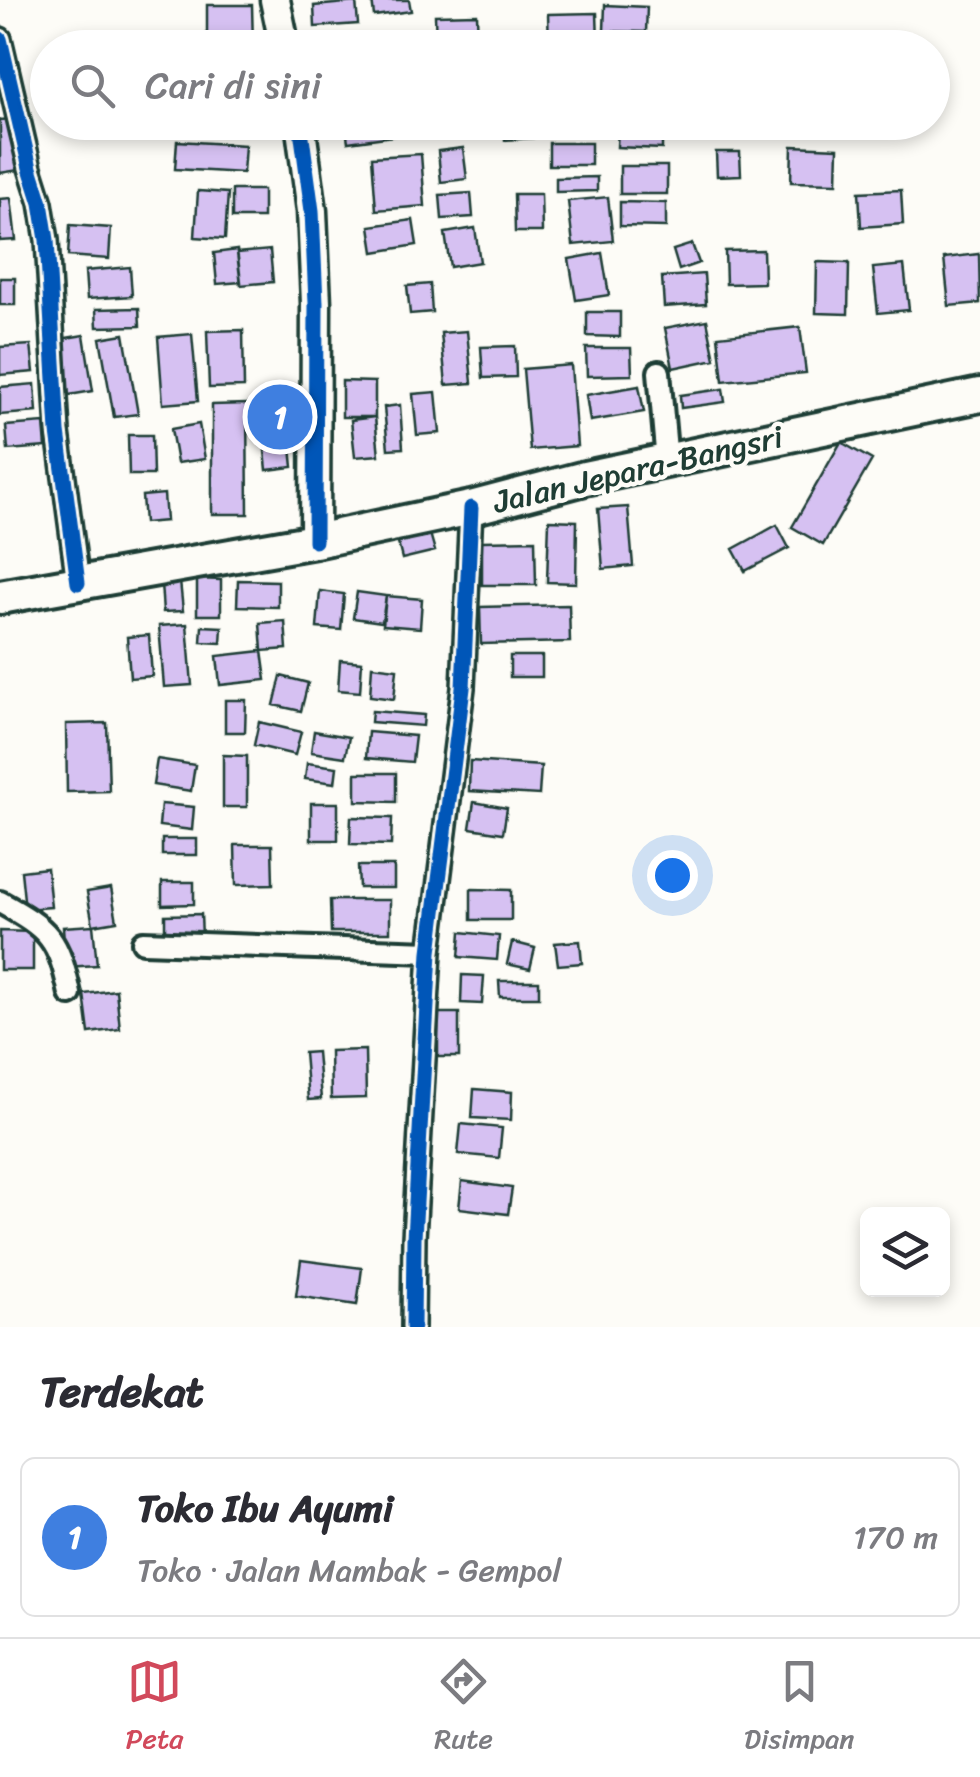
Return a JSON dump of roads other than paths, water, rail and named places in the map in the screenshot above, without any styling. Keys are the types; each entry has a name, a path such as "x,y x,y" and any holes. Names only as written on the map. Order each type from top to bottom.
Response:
{"main road":[{"name":"Jalan Jepara-Bangsri","path":"0,597 315,542 472,508 585,478 980,394"}],"street":[{"path":"275,0 281,30"},
{"path":"0,39 44,222 58,432 78,583"},
{"path":"302,140 312,211 316,303 315,542"},
{"path":"658,372 666,462"},
{"path":"413,1327 430,952 463,688 472,508"},
{"path":"0,878 0,898 51,938 62,959 70,994"},
{"path":"143,942 430,952"}],"place":[{"name":"Toko Ibu Ayumi","path":"280,417"}]}
